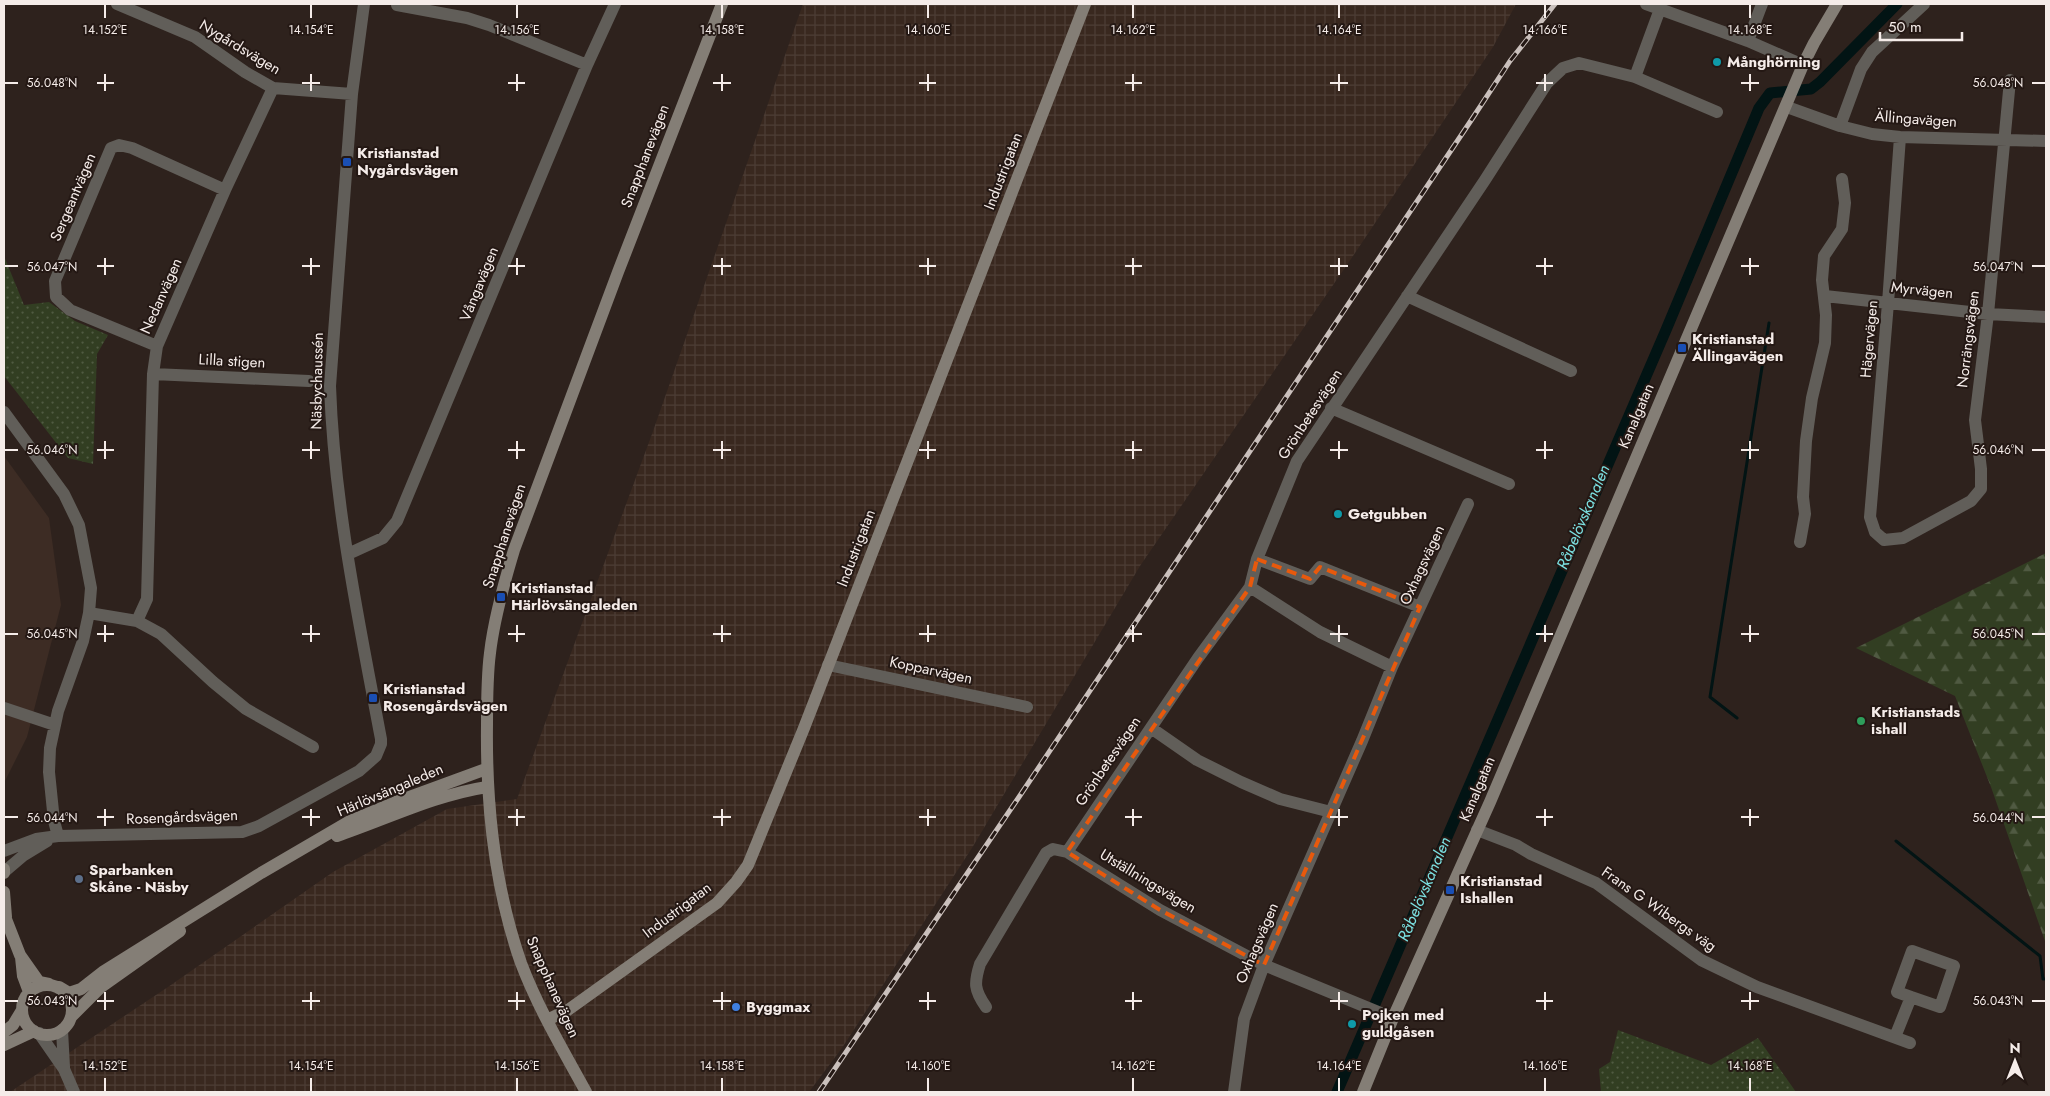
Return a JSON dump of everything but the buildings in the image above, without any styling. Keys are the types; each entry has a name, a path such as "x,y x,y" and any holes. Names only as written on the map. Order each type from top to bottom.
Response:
{"street":[{"name":"Nygårdsvägen","path":"117,4 195,37 245,72 273,88 352,94"},
{"name":"Näsbychaussén","path":"364,4 352,94 330,386 332,434 348,554 381,739 376,756"},
{"name":"Vångavägen","path":"348,554 383,538 397,521 587,65 616,4"},
{"name":"Snapphanevägen","path":"586,1092 547,1020 522,965 504,908 492,844 486,769 490,653 500,597 514,550 624,254 722,4"},
{"name":"Industrigatan","path":"547,1020 568,1010 709,908 736,882 748,865 828,665 1085,4"},
{"path":"1646,4 1748,41 1803,66"},
{"path":"1748,41 1762,4"},
{"name":"Kanalgatan","path":"1363,1092 1393,1018 1477,830 1803,66 1837,4"},
{"path":"1840,126 1861,69 1872,52 1924,4"},
{"path":"397,5 467,18 489,25 587,65"},
{"path":"1635,77 1660,10"},
{"name":"Grönbetesvägen","path":"1067,852 1198,658 1250,587 1257,559 1297,460 1485,180 1547,82 1563,68 1579,63 1635,77 1717,112"},
{"name":"Norrängsvägen","path":"1884,540 1903,538 1971,501 1981,489 1981,469 1975,420 1988,314 2010,80"},
{"name":"Nedanvägen","path":"137,621 147,599 153,374 157,346 225,190 273,88"},
{"name":"Ällingavägen","path":"1789,101 1840,126 1872,134 2046,141"},
{"name":"Hägervägen","path":"1884,540 1875,532 1870,517 1900,136"},
{"name":"Sergeantvägen","path":"157,346 70,310 56,297 55,282 111,148 119,145 132,148 225,190"},
{"path":"1800,542 1805,514 1803,497 1806,441 1812,398 1825,343 1825,296 1822,280 1824,256 1842,229 1844,217 1842,179"},
{"path":"1407,296 1571,371"},
{"name":"Myrvägen","path":"1825,296 1988,314 2046,317"},
{"name":"Lilla stigen","path":"153,374 309,381"},
{"path":"1331,408 1509,484"},
{"path":"4,412 64,494 79,525 92,588 89,613 82,641 55,725 50,748 49,772 54,820 58,836"},
{"name":"Oxhagsvägen","path":"1234,1092 1244,1019 1264,965 1392,667 1468,504"},
{"path":"1257,559 1310,579 1320,567 1420,607"},
{"path":"1250,587 1320,632 1392,667"},
{"path":"89,613 137,621 161,634 213,682 246,709 313,747"},
{"name":"Kopparvägen","path":"828,665 1028,707"},
{"path":"4,708 55,725"},
{"path":"1151,728 1197,760 1241,782 1280,799 1331,812"},
{"name":"Rosengårdsvägen","path":"4,851 36,839 58,836 242,832 259,826 359,770 376,756"},
{"name":"Härlövsängaleden","path":"56,986 69,993 81,989 104,971 350,821 486,769"},
{"name":"Härlövsängaleden","path":"308,846 425,803 487,786"},
{"name":"Frans G Wibergs väg","path":"1477,830 1516,845 1531,854 1596,884 1701,960 1757,986 1910,1042"},
{"name":"Rosengårdsvägen","path":"4,871 24,855 58,836"},
{"path":"986,1007 977,993 976,978 980,964 1046,853 1054,849 1067,852"},
{"name":"Utställningsvägen","path":"1067,852 1160,910 1264,965 1393,1018"},
{"path":"4,892 5,916 20,955 23,976 29,992"},
{"name":"Härlövsängaleden","path":"72,1016 101,986 164,944 222,898"},
{"path":"1912,951 1954,966 1940,1007 1911,997 1897,992 1912,951"},
{"path":"4,1045 36,1032 47,1035 62,1030 72,1016 73,1008 66,992 56,986 40,982 20,955"},
{"path":"4,1032 13,1024 22,1010 29,992 36,987 56,986"},
{"path":"1895,1037 1911,997"},
{"path":"22,1010 28,1025 36,1032 64,1069 74,1092"},
{"path":"62,1030 64,1069"}],"highlighted area":[{"path":"1257,559 1310,579 1320,567 1420,607 1264,965 1160,910 1067,852 1250,587"}],"shaded area":[{"path":"803,4 1516,4 1493,47 1353,256 1140,566 972,848 842,1048 809,1092 10,1092 168,987 333,872 447,809 517,799 652,434"},
{"path":"4,456 49,518 61,605 27,737 4,783"}],"green space":[{"path":"4,256 24,305 49,302 75,321 108,335 97,354 93,464 68,458 4,376"},
{"path":"2046,553 2046,944 1991,787 1955,696 1856,648"},
{"path":"1618,1030 1711,1065 1758,1038 1796,1092 1601,1092 1599,1069 1610,1062"}],"waterway":[{"name":"Råbelövskanalen","path":"1337,1092 1666,330 1759,108 1770,93 1811,89 1897,4"},
{"path":"1737,718 1710,697 1769,323"},
{"path":"1896,841 2040,956 2043,979 2046,979"}],"railway":[{"path":"819,1092 1019,797 1510,61 1555,4"}],"place":[{"name":"Månghörning","path":"1717,62"},
{"name":"Kristianstad Nygårdsvägen","path":"347,162"},
{"name":"Kristianstad Ällingavägen","path":"1682,348"},
{"name":"Getgubben","path":"1338,514"},
{"name":"Kristianstad Härlövsängaleden","path":"501,597"},
{"name":"Kristianstad Rosengårdsvägen","path":"373,698"},
{"name":"Kristianstads ishall","path":"1861,721"},
{"name":"Sparbanken Skåne - Näsby","path":"79,879"},
{"name":"Kristianstad Ishallen","path":"1450,890"},
{"name":"Byggmax","path":"736,1007"},
{"name":"Pojken med guldgåsen","path":"1352,1024"}]}
